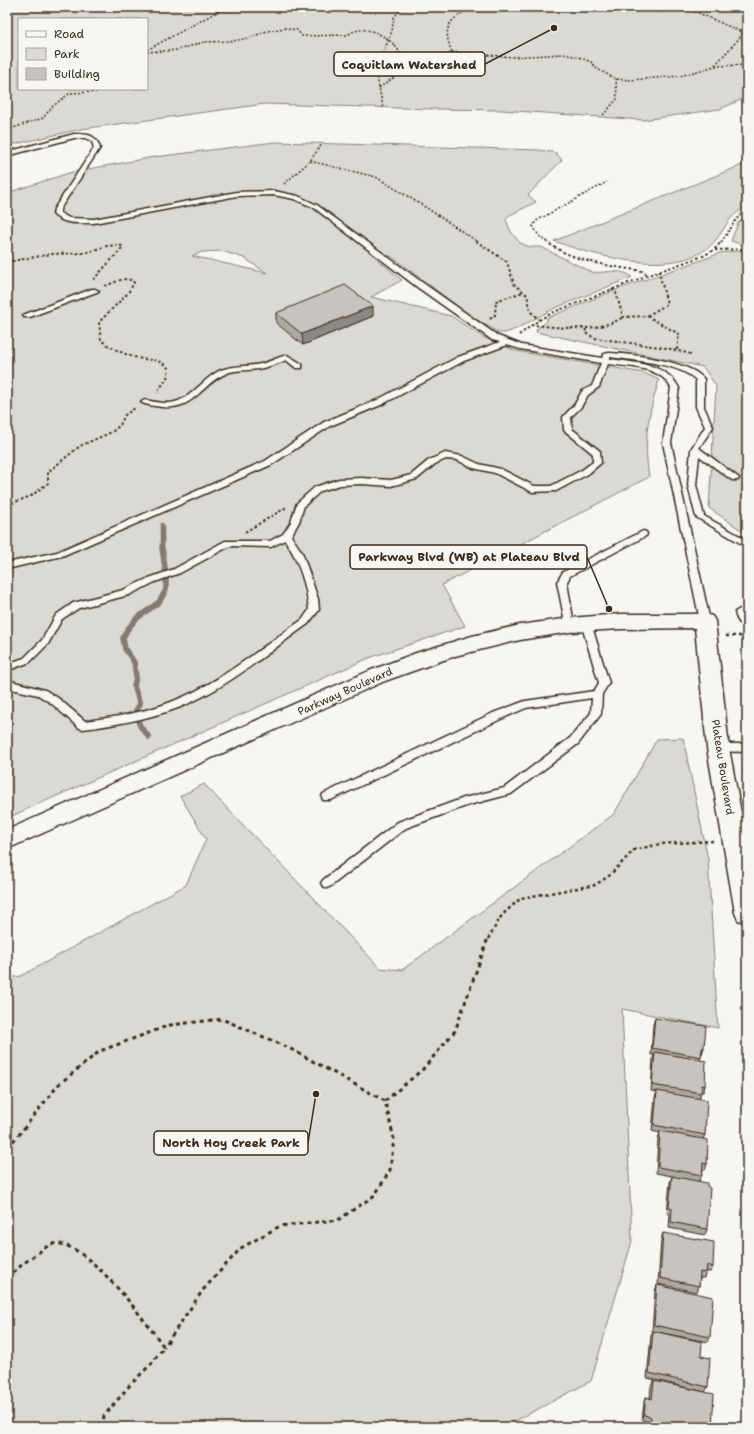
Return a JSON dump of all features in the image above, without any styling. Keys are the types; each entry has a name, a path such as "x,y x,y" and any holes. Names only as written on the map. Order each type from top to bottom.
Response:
{"street":[{"name":"Parkway Boulevard","path":"7,840 412,662 486,640 523,632 578,624 632,621 705,621"},
{"name":"Plateau Boulevard","path":"705,621 718,748 747,913"}],"lane":[{"path":"7,154 74,136 87,136 95,140 97,148 57,209 56,214 72,221 94,221 237,194 274,193 296,198 315,206 420,285 495,338 520,347 659,371 672,380 675,388 667,443 705,621"},
{"path":"27,315 94,291"},
{"path":"7,566 59,554 268,463 327,424 378,402 461,359 508,342"},
{"path":"7,668 27,660 45,642 59,617 76,605 126,594 152,580 177,571 228,543 271,544 286,536 295,522 300,505 318,490 339,482 362,481 391,483 414,477 432,462 445,456 459,458 476,466 498,471 532,489 553,489 585,472 597,463 597,453 568,430 567,417 578,405 585,393 595,386 607,356 612,355 663,363 685,369 700,379 700,407 709,427 696,445 695,449 692,486 700,517 747,544"},
{"path":"145,402 167,406 176,404 192,397 214,376 232,369 262,366 286,357 299,366"},
{"path":"695,449 735,478"},
{"path":"327,883 402,825 468,801 507,791 574,740 596,714 597,694 604,683 578,624 566,612 562,582 566,574 643,534"},
{"path":"7,684 16,688 35,690 55,700 83,725 149,714 202,692 304,622 314,610 313,599 298,552 286,536"},
{"path":"740,612 741,618 747,624"},
{"path":"328,797 497,716 525,705 597,694"},
{"path":"718,748 747,748"}],"path":[{"path":"148,50 226,7"},
{"path":"383,107 384,100 379,88 377,73 378,67 387,41 390,38 394,25 394,16 403,7"},
{"path":"452,52 446,34 453,22 462,13 473,7"},
{"path":"619,7 660,12 666,7"},
{"path":"674,7 687,8 746,33 715,66"},
{"path":"148,51 177,50 204,42 233,41 249,38 267,31 285,28 297,30 302,36 348,35 351,31 362,29 379,32 399,52 403,63 403,71"},
{"path":"379,88 403,71 439,60 452,52 513,57 550,54 579,57 591,62 597,69 616,79 630,80 680,76 715,66 747,65"},
{"path":"603,115 617,99 616,79"},
{"path":"7,130 43,118 53,106 70,93 97,92 99,90"},
{"path":"274,193 310,161 322,144"},
{"path":"310,161 376,177 430,210 507,262 514,284 527,295 531,312 539,320"},
{"path":"607,182 536,221 533,226 535,233 548,244 568,253 586,259 642,271 649,275"},
{"path":"508,342 531,325 554,312 649,275 691,261 714,250 727,235 735,220 747,211"},
{"path":"7,262 52,254 84,253 107,246 120,245 123,247 90,286 94,291 123,278 132,280 134,283 111,311 100,319 98,325 101,340 130,356 164,363 169,369 164,385 145,402 129,411 125,415 120,425 112,432 80,446 48,472 48,483 31,496 7,505"},
{"path":"714,250 747,249"},
{"path":"531,325 586,328 616,322 624,317 647,316 667,304 659,272"},
{"path":"612,289 616,293 624,317"},
{"path":"479,328 496,315 496,301 523,292"},
{"path":"647,316 679,334 677,351"},
{"path":"586,328 585,333 595,338 691,354"},
{"path":"228,543 279,510 311,496"},
{"path":"730,636 740,636"},
{"path":"385,1101 423,1068 455,1031 490,934 502,915 521,898 554,891 596,885 609,876 634,850 660,844 716,841"},
{"path":"7,1147 18,1136 59,1084 100,1051 170,1025 222,1019 287,1047 385,1101 394,1139 390,1170 375,1195 338,1220 280,1226 241,1248 203,1290 151,1364 104,1416 102,1427"},
{"path":"7,1278 23,1262 53,1244 69,1245 85,1256 107,1277 135,1308 164,1347"}],"green space":[{"path":"7,7 747,7 747,97 720,109 643,120 502,110 265,104 81,129 7,146"},
{"path":"275,142 539,150 556,153 562,160 528,195 536,202 508,216 506,220 511,232 520,243 530,247 541,247 591,272 622,272 632,277 553,309 516,329 505,333 499,333 469,315 391,256 378,260 402,280 371,297 451,316 483,337 516,351 644,373 659,380 649,417 646,451 649,477 442,585 465,626 369,658 7,818 7,193 72,172 154,157","holes":["222,251 244,258 267,273 192,256 202,252"]},
{"path":"747,163 747,207 735,214 715,241 695,256 676,261 634,261 590,253 554,241"},
{"path":"747,214 747,534 709,508 716,386 703,367 536,332 537,329 547,321 547,318 618,289 719,253 744,250 746,246 731,241 738,223"},
{"path":"683,738 708,859 718,1028 622,1009 632,1241 591,1381 504,1427 7,1427 7,978 21,976 186,885 206,839 180,796 204,784 380,968 402,970 614,814 657,739"}],"building":[{"path":"345,285 373,306 302,334 276,313"},
{"path":"655,1018 706,1026 704,1048 702,1048 701,1057 652,1048"},
{"path":"655,1052 706,1061 705,1086 702,1085 701,1093 652,1085"},
{"path":"657,1091 707,1100 705,1135 654,1125"},
{"path":"660,1131 708,1140 707,1164 703,1163 702,1175 658,1167"},
{"path":"672,1176 707,1183 707,1186 710,1188 707,1229 671,1222 672,1208 669,1207"},
{"path":"663,1233 714,1242 713,1267 707,1265 706,1273 700,1272 699,1286 660,1278"},
{"path":"657,1285 713,1297 710,1337 654,1325"},
{"path":"653,1331 702,1342 701,1356 710,1358 708,1387 649,1373"},
{"path":"654,1381 714,1394 712,1427 661,1427 650,1425 651,1417 644,1415 646,1397 652,1399"}],"waterway":[{"path":"162,525 162,548"},
{"path":"149,737 140,726 135,712 140,704 134,686 136,676 134,662 125,649 123,638 127,630 136,619 159,602 166,590 166,574 162,548"}],"place":[{"name":"Coquitlam Watershed","path":"554,28"},
{"name":"Parkway Blvd (WB) at Plateau Blvd","path":"609,609"},
{"name":"North Hoy Creek Park","path":"316,1094"}]}
